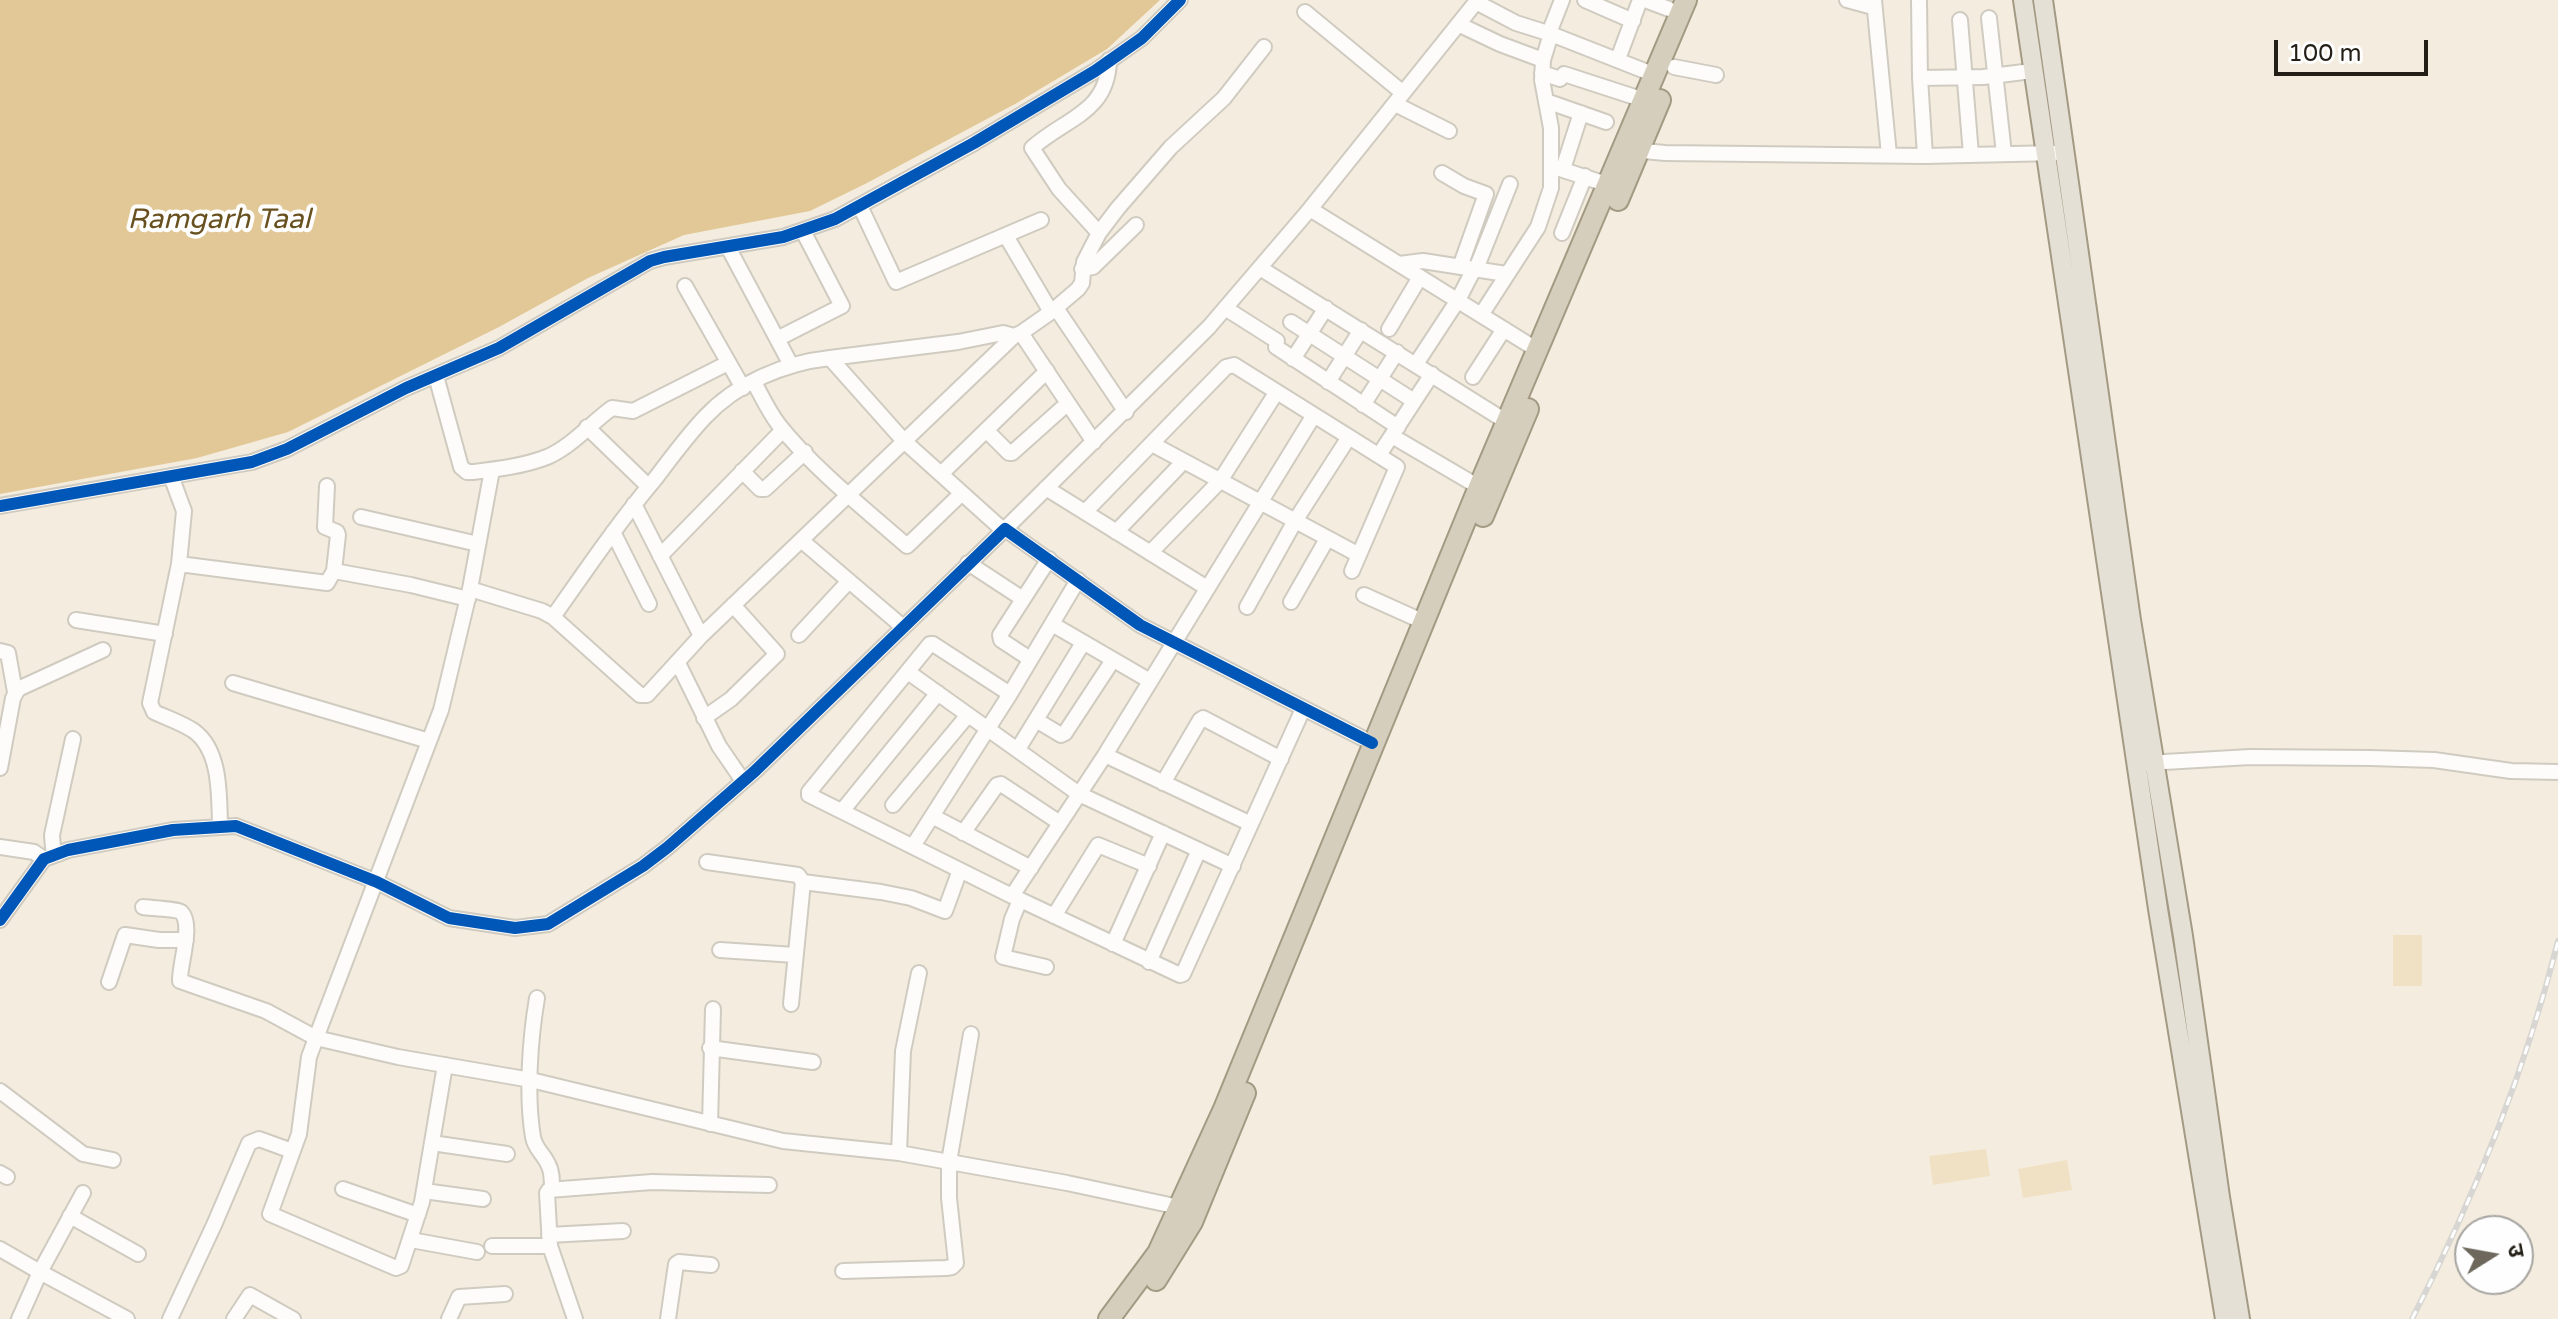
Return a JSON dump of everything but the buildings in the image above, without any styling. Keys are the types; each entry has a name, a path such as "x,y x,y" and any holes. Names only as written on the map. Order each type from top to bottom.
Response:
{"highway":[{"path":"1127,1319 1170,1261 1192,1222 1632,149 1665,71 1701,0"},
{"path":"1109,1319 1158,1253 1224,1109 1479,487 1609,185 1632,149 1644,100 1665,71 1677,4"}],"main road":[{"path":"2023,0 2045,153 2145,763 2183,936 2240,1319"},
{"path":"2043,0 2145,763 2179,1047 2225,1319"}],"street":[{"path":"0,506 252,462 406,388 499,348 650,261 803,231 868,202 1045,102 1142,38 1180,0"},
{"path":"1557,168 1543,66 1562,0"},
{"path":"1585,0 1612,5 1633,21"},
{"path":"1618,59 1643,0 1677,4"},
{"path":"1847,0 1874,4 1889,155"},
{"path":"1919,0 1925,156"},
{"path":"0,847 51,857 173,830 236,826 377,882 449,918 515,928 548,924 643,866 743,781 1126,412 1260,268 1458,24 1481,2 1516,23 1618,59 1665,71 1716,75"},
{"path":"1305,12 1399,98 1449,131"},
{"path":"1989,18 2004,154"},
{"path":"1960,20 1971,155"},
{"path":"1458,24 1543,66 1560,79 1564,74 1644,100"},
{"path":"334,571 469,594 542,611 553,617 643,696 647,695 701,636 904,441 1018,335 1078,289 1082,283 1082,269 1099,233 1171,147 1224,98 1264,47"},
{"path":"1099,233 1059,189 1032,148 1091,105 1101,94 1109,76 1109,60"},
{"path":"1920,78 1964,78 2032,71"},
{"path":"1546,101 1606,122"},
{"path":"1481,315 1538,227 1557,168 1581,113"},
{"path":"1632,149 1925,156 2065,152"},
{"path":"1557,168 1609,185"},
{"path":"1442,173 1486,194 1470,269"},
{"path":"1562,233 1585,176"},
{"path":"1416,364 1458,300 1510,184"},
{"path":"868,202 896,282 1041,220"},
{"path":"1310,209 1539,351"},
{"path":"1082,269 1093,267 1136,225"},
{"path":"777,339 842,306 803,231"},
{"path":"1006,236 1126,412"},
{"path":"728,247 791,365"},
{"path":"1399,264 1423,261 1506,274"},
{"path":"1260,268 1507,422"},
{"path":"1389,329 1420,277"},
{"path":"685,286 728,363 783,430 848,495 909,546 962,493"},
{"path":"1225,308 1293,359 1363,405 1395,432 1479,487"},
{"path":"1293,359 1326,308"},
{"path":"1291,322 1414,401"},
{"path":"1473,377 1504,329"},
{"path":"1328,382 1361,330"},
{"path":"553,617 634,504 706,415 748,385 791,365 1003,333 1018,335 1047,371 1094,442"},
{"path":"1363,405 1397,352"},
{"path":"830,358 904,441 1004,529 1140,625 1372,743"},
{"path":"436,376 461,467 467,472 492,470 548,456 612,408 633,411 728,363"},
{"path":"1085,512 1228,366 1234,365 1396,465 1397,469 1352,571"},
{"path":"941,474 1047,371"},
{"path":"1379,455 1432,374"},
{"path":"1150,553 1220,481 1276,393"},
{"path":"986,430 1012,453 1068,403"},
{"path":"1046,967 1003,957 1016,898 1031,868 1105,755 1314,415"},
{"path":"587,427 648,486"},
{"path":"660,556 783,430"},
{"path":"1247,607 1295,521 1349,437"},
{"path":"1152,444 1359,555"},
{"path":"742,471 760,489 765,489 805,452"},
{"path":"1116,532 1184,461"},
{"path":"445,1065 424,1191 411,1240 399,1269 270,1214 299,1134 309,1057 441,710 469,594 492,470"},
{"path":"171,476 184,511 179,564 150,703 154,712 192,730 207,747 217,777 220,826"},
{"path":"179,564 327,583 334,571 338,535 325,527 327,486"},
{"path":"1046,488 1207,588"},
{"path":"634,504 701,636"},
{"path":"361,517 478,544"},
{"path":"613,532 649,604"},
{"path":"1291,602 1327,539"},
{"path":"801,540 903,627"},
{"path":"1030,659 1000,638 1049,559"},
{"path":"968,563 1023,599"},
{"path":"913,846 1078,580"},
{"path":"799,635 849,581"},
{"path":"1364,595 1424,622"},
{"path":"704,718 731,699 777,654 733,605"},
{"path":"76,620 165,634"},
{"path":"1052,624 1150,681"},
{"path":"1018,749 1083,643"},
{"path":"1010,694 930,644 809,795 1178,975 1183,974 1303,709"},
{"path":"9,698 21,686 103,650"},
{"path":"0,651 8,653 9,698 0,768"},
{"path":"1036,720 1061,735 1065,733 1113,660"},
{"path":"678,663 704,718 743,781"},
{"path":"908,672 1079,794 1233,866"},
{"path":"233,683 429,741"},
{"path":"842,811 938,693"},
{"path":"893,805 968,715"},
{"path":"1163,783 1203,718 1281,759"},
{"path":"0,920 51,857 52,835 73,739"},
{"path":"1105,755 1251,824"},
{"path":"2145,763 2250,757 2371,758 2434,760 2511,771 2558,772"},
{"path":"963,833 997,785 1001,784 1060,823"},
{"path":"932,816 1031,868"},
{"path":"1113,944 1163,833"},
{"path":"1054,916 1098,845 1149,866"},
{"path":"1149,962 1199,850"},
{"path":"707,862 798,875 803,882 791,1004"},
{"path":"803,882 911,898 945,911 960,870"},
{"path":"143,907 181,912 186,940 180,981 266,1011 316,1038 531,1080 783,1141 899,1153 1179,1207"},
{"path":"109,982 125,935 186,940"},
{"path":"720,950 795,955"},
{"path":"899,1153 903,1051 919,973"},
{"path":"537,998 530,1054 531,1123 538,1152 548,1164 552,1188"},
{"path":"710,1124 713,1009"},
{"path":"843,1271 952,1267 956,1263 949,1198 949,1162 971,1034"},
{"path":"710,1048 813,1062"},
{"path":"0,1091 83,1154 113,1160"},
{"path":"170,1319 249,1143 259,1139 292,1151"},
{"path":"432,1143 507,1154"},
{"path":"575,1319 550,1240 547,1193 552,1188 664,1182 769,1185"},
{"path":"343,1189 418,1215"},
{"path":"424,1191 483,1199"},
{"path":"19,1319 40,1272 83,1193"},
{"path":"70,1216 138,1254"},
{"path":"492,1246 623,1231"},
{"path":"411,1240 477,1252"},
{"path":"0,1249 127,1319"},
{"path":"668,1319 676,1264 711,1265"},
{"path":"449,1319 459,1297 505,1294"},
{"path":"234,1319 250,1295 293,1319"}],"shaded area":[{"path":"2393,935 2422,935 2422,986 2393,986"},
{"path":"1986,1149 1990,1176 1933,1185 1929,1156"},
{"path":"2067,1160 2072,1190 2023,1198 2018,1169"}],"water":[{"name":"Ramgarh Taal","path":"0,0 1160,0 1107,49 1015,104 810,211 684,235 588,278 499,327 288,432 197,458 0,494"}],"railway":[{"path":"2412,1319 2496,1134 2530,1039 2558,941"}],"cycle path":[{"path":"0,506 252,462 287,449 406,388 499,348 650,261 783,237 835,219 974,143 1095,71 1142,38 1180,0"},
{"path":"0,920 44,859 68,850 173,830 236,826 377,882 449,918 515,928 548,924 643,866 668,847 755,771 1005,529 1140,625 1372,743"}]}
